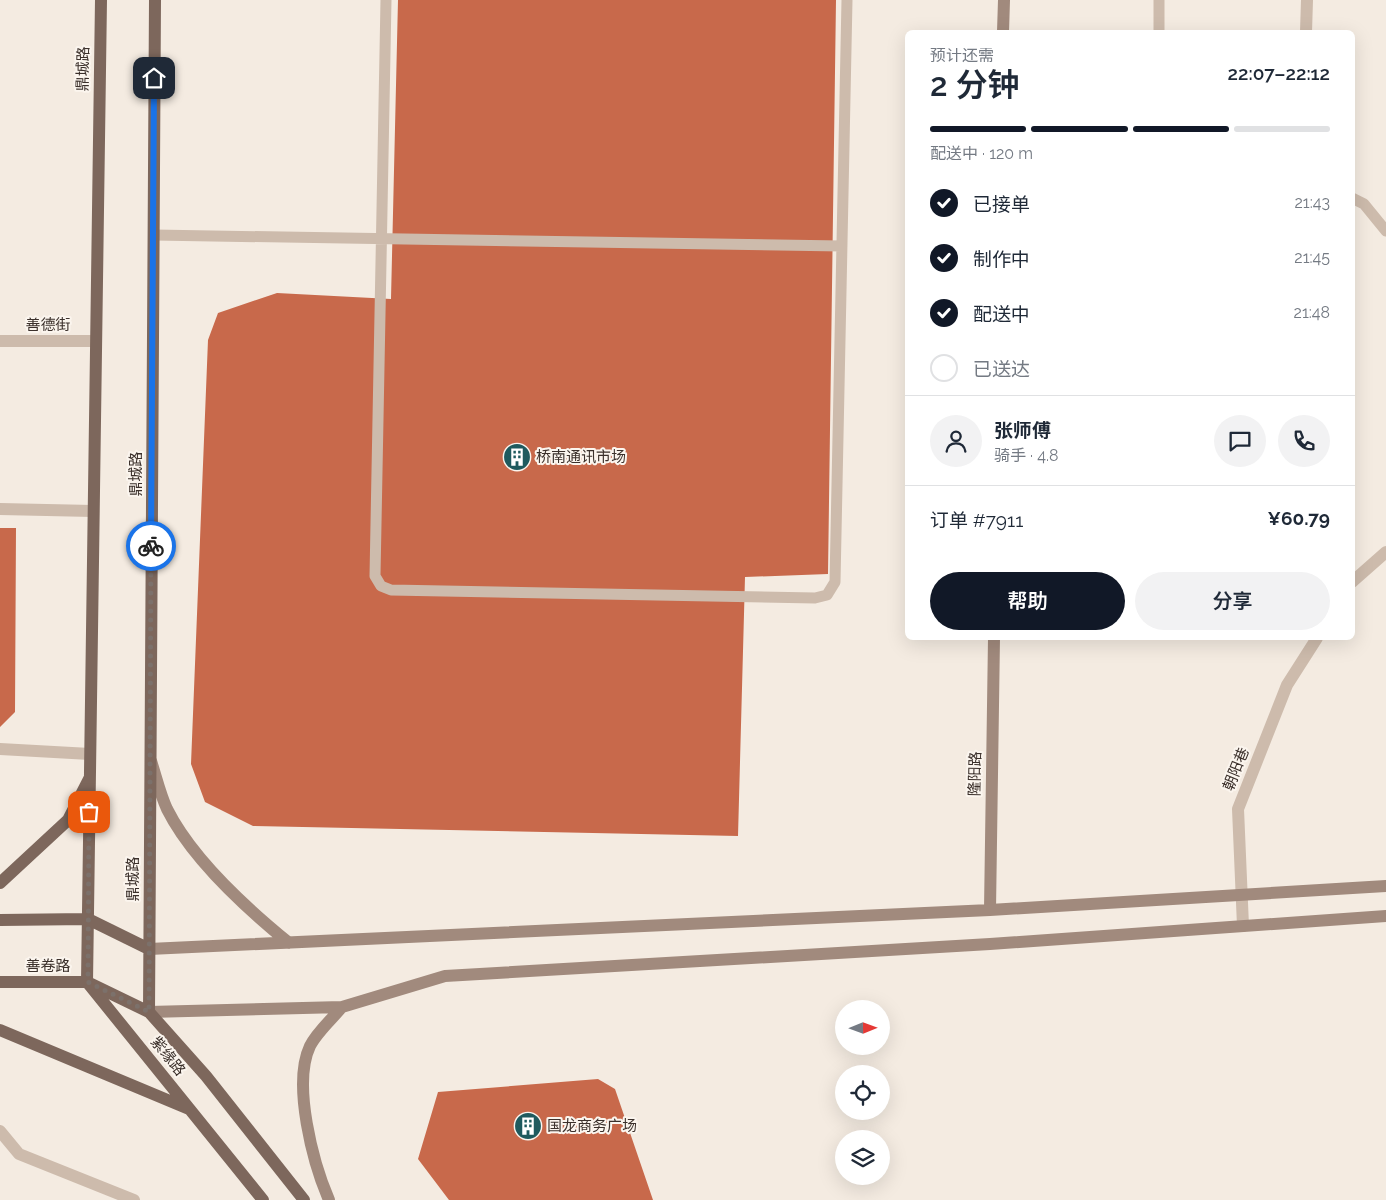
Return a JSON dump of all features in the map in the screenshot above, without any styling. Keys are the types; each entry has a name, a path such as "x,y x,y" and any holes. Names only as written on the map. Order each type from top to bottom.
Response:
{"main road":[{"name":"鼎城路","path":"88,919 100,0"},
{"name":"鼎城路","path":"149,949 155,0"},
{"path":"1003,30 1004,0"},
{"name":"隆阳路","path":"990,910 994,640"},
{"path":"150,758 167,808 189,842 224,884 258,918 289,943"},
{"path":"0,883 68,820 90,777"},
{"path":"0,920 88,919 149,949 990,910 1386,886"},
{"path":"149,949 149,1012 342,1007 445,976 990,944 1386,916"},
{"path":"88,919 88,982"},
{"name":"善卷路","path":"0,982 88,982 149,1012"},
{"name":"紫缘路","path":"88,982 263,1200"},
{"path":"329,1200 307,1132 303,1075 310,1046 342,1007"},
{"name":"紫缘路","path":"149,1012 206,1076 304,1200"},
{"path":"0,1030 190,1110"}],"street":[{"path":"1306,30 1307,0"},
{"name":"善德街","path":"0,341 96,341"},
{"path":"0,509 94,511"},
{"path":"1355,579 1386,552"},
{"name":"朝阳巷","path":"1243,926 1240,895 1238,808 1287,685 1316,640"},
{"path":"0,748 90,754"},
{"path":"0,1130 19,1154 134,1200"}],"lane":[{"path":"386,0 375,576 381,586 391,590 815,598 827,595 834,582 847,0"},
{"path":"1159,0 1159,30"},
{"path":"1355,200 1364,204 1386,231"},
{"path":"154,235 842,246"}],"building":[{"name":"桥南通讯市场","path":"398,0 836,0 828,574 745,577 738,836 253,826 205,802 191,764 208,340 218,313 277,293 391,299"},
{"path":"0,528 16,528 15,712 0,727"},
{"name":"国龙商务广场","path":"598,1079 615,1089 653,1200 449,1200 418,1159 438,1092"}],"way so far":[{"path":"89,812 88,982 149,1012 151,546"}],"place":[{"name":"桥南通讯市场","path":"517,457"},
{"name":"国龙商务广场","path":"528,1126"}],"route":[{"path":"151,546 154,78"}]}
